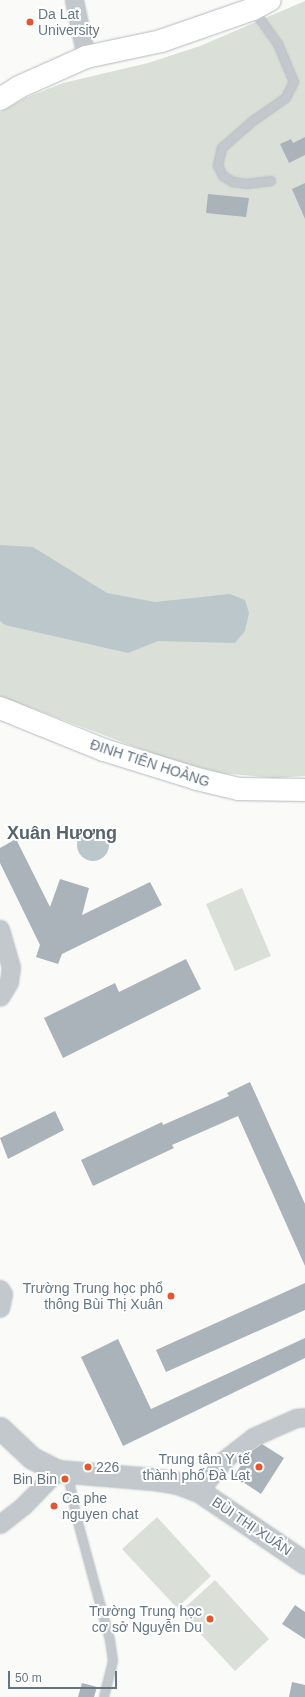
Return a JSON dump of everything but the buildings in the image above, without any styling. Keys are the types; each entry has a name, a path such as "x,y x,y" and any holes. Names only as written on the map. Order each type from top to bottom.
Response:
{"main road":[{"path":"0,99 19,87 86,57 161,41 261,4"},
{"name":"ĐINH TIÊN HOÀNG","path":"0,708 104,750 197,779 239,788 305,790"}],"street":[{"path":"74,0 86,57"},
{"path":"0,929 11,967 9,982 0,997"},
{"path":"0,1289 2,1294 0,1308"},
{"path":"199,1491 225,1459 253,1437 296,1418 305,1417"},
{"name":"BÙI THỊ XUÂN","path":"0,1428 32,1458 62,1473 153,1479 177,1483 199,1491 305,1563"},
{"path":"0,1524 62,1473"}],"lane":[{"path":"261,4 294,82 286,98 248,125 222,148 218,166 223,176 233,182 247,184 271,181"},
{"path":"62,1473 76,1515 110,1640 113,1661 104,1697"}],"shaded area":[{"path":"305,1 305,776 274,778 220,773 162,757 0,696 0,112 25,98 63,83 148,63 200,46"},
{"path":"0,545 33,547 107,593 155,602 230,594 245,600 249,613 245,631 235,643 158,641 128,653 5,625 0,621"},
{"path":"93,829 104,834 109,845 104,856 93,861 82,856 77,845 82,834"},
{"path":"242,888 271,956 235,971 206,904"},
{"path":"157,1517 211,1576 177,1608 122,1549"},
{"path":"215,1580 269,1639 235,1671 180,1612"}],"place":[{"name":"Da Lat University","path":"30,22"},
{"name":"Trường Trung học phổ thông Bùi Thị Xuân","path":"171,1296"},
{"name":"226","path":"88,1467"},
{"name":"Trung tâm Y tế thành phố Đà Lạt","path":"259,1467"},
{"name":"Bin Bin","path":"65,1479"},
{"name":"Ca phe nguyen chat","path":"54,1506"},
{"name":"Trường Trung học cơ sở Nguyễn Du","path":"210,1619"}],"district":[{"name":"Xuân Hương","path":"62,833"}]}
